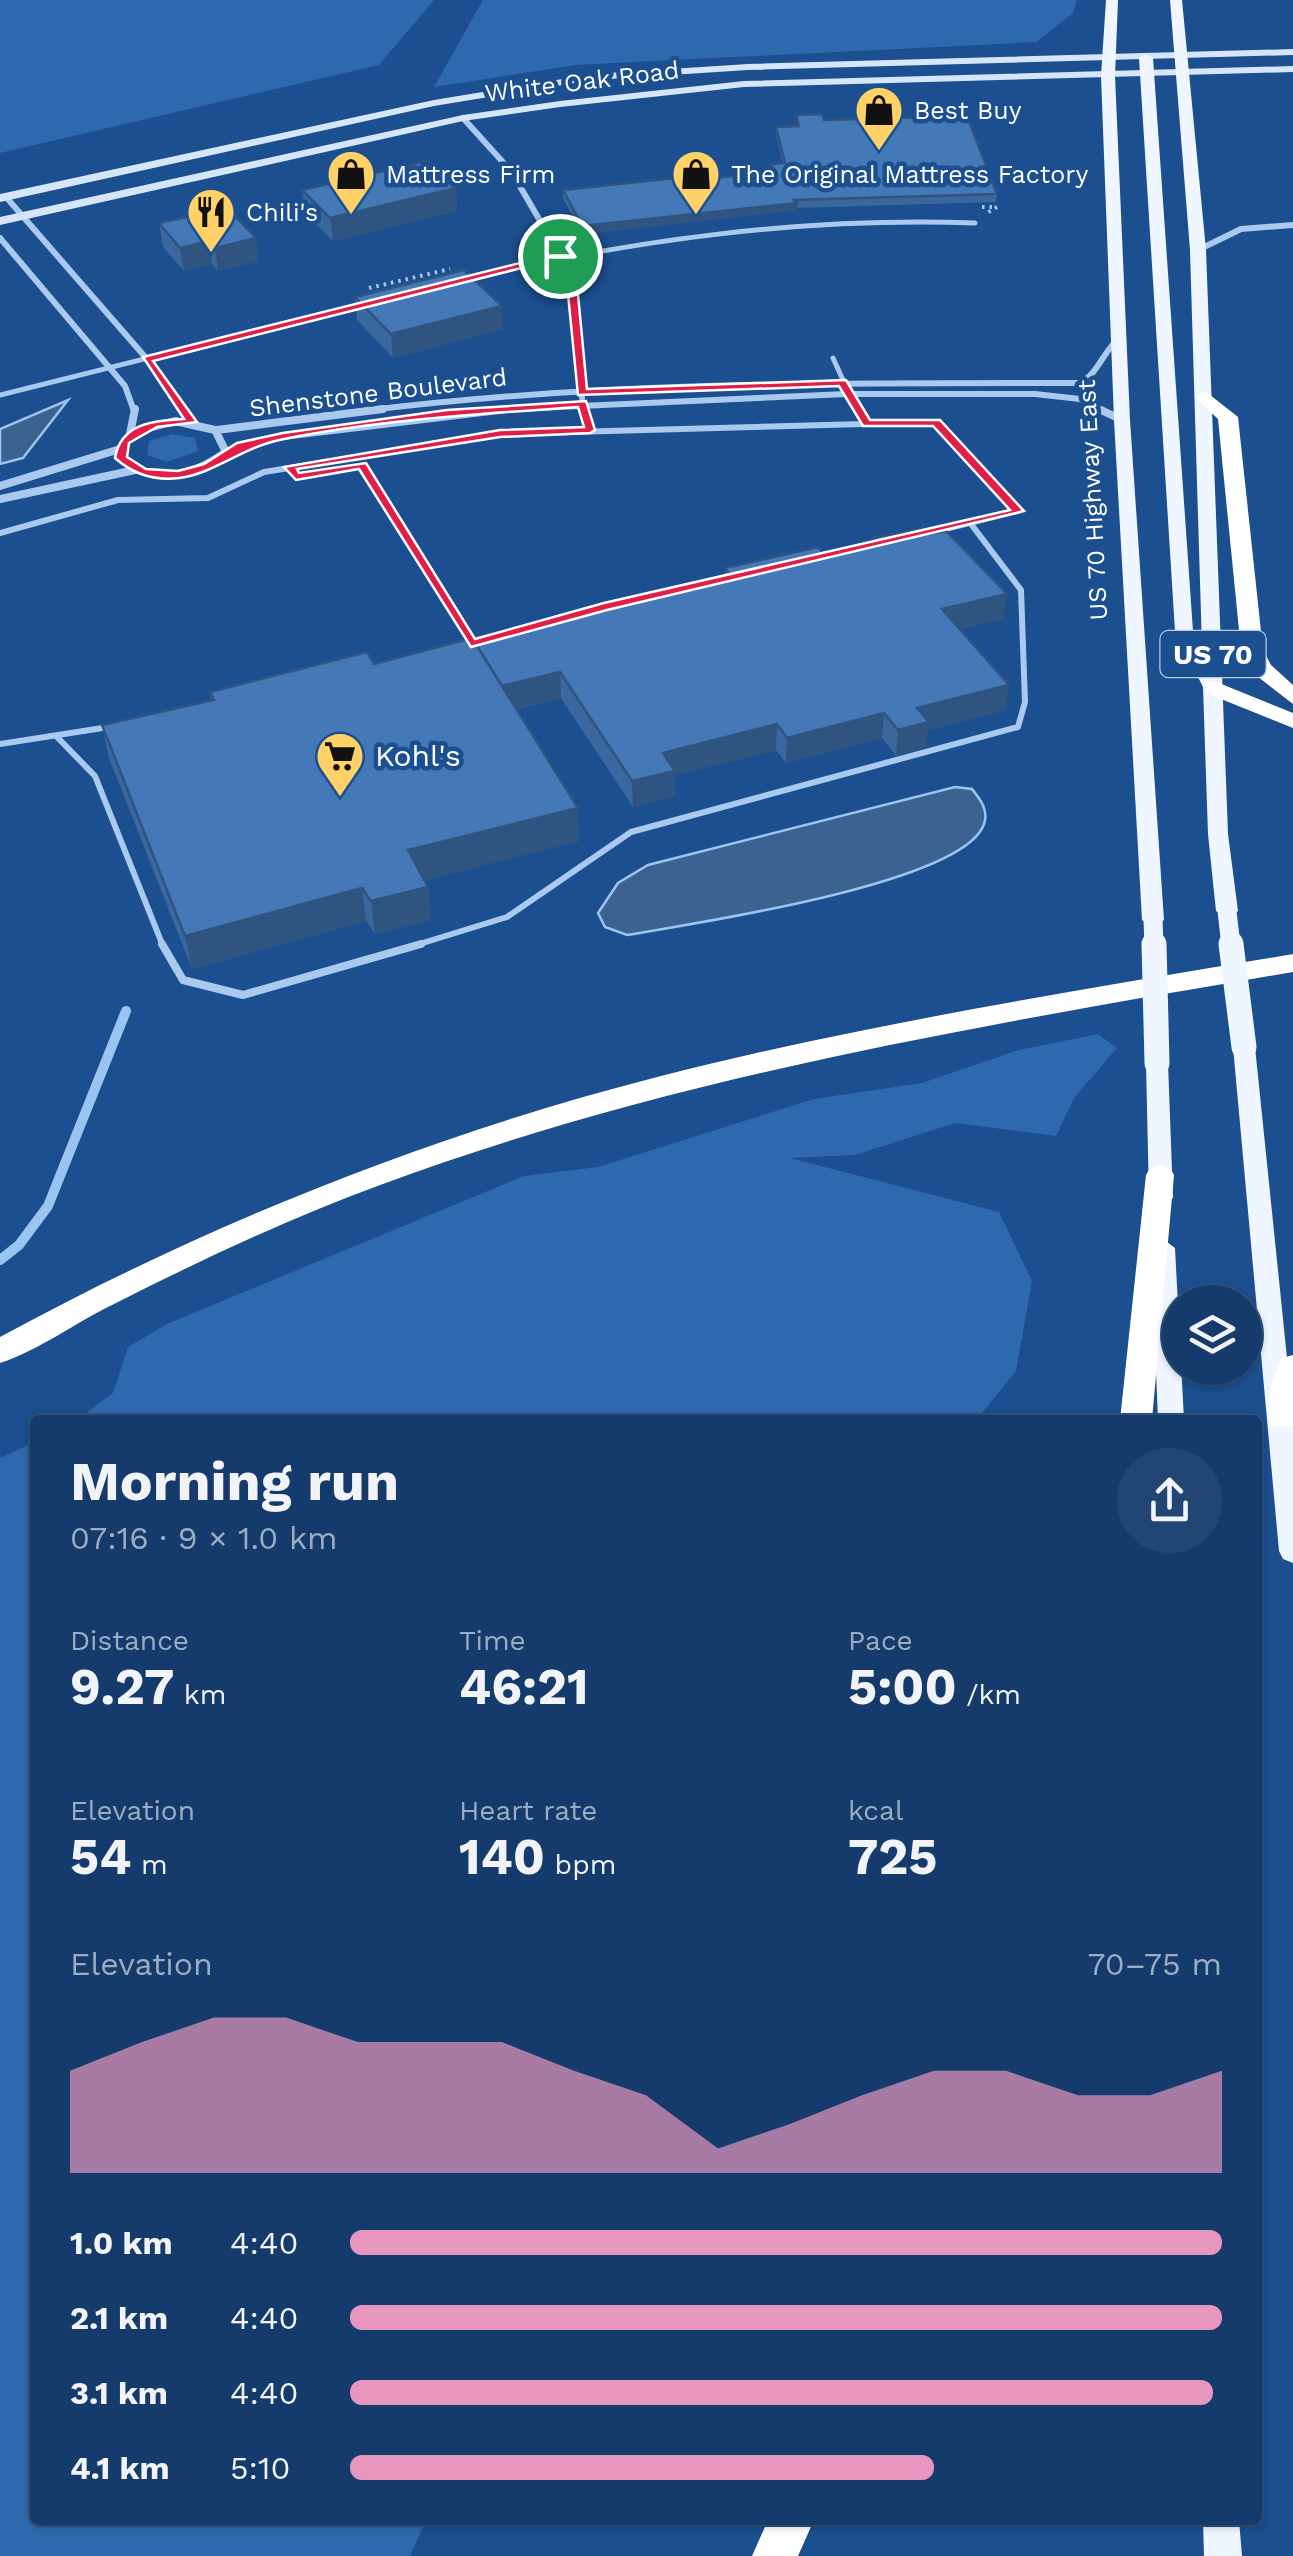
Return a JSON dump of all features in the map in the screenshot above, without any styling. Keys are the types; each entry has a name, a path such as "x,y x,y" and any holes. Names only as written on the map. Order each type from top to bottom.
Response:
{"highway":[{"path":"1205,397 1228,417 1252,650 1261,668 1293,697"},
{"path":"1214,688 1293,721"},
{"path":"0,1351 170,1260 338,1191 502,1131 758,1062 1293,963"},
{"path":"1136,1415 1160,1175"},
{"path":"1283,1418 1293,1367"},
{"path":"774,2556 790,2525"}],"main road":[{"name":"US 70 Highway East","path":"1112,0 1108,68 1122,420 1153,920 1160,1175"},
{"name":"US 70","path":"1176,0 1198,250 1218,834 1283,1418 1293,1551"},
{"name":"White Oak Road","path":"0,221 463,118 744,84 1027,74 1147,66 1179,56 1293,52"},
{"name":"White Oak Road","path":"1147,66 1181,73 1293,69"},
{"path":"1147,66 1184,631 1214,688"},
{"name":"White Oak Road","path":"3,198 541,84 748,67 1108,68"},
{"name":"US 70","path":"1160,1175 1171,1415"},
{"path":"1221,2525 1223,2556"}],"street":[{"path":"463,118 512,171 571,274 582,404"},
{"path":"3,198 147,359 192,422"},
{"path":"1198,250 1241,229 1293,225"},
{"path":"0,238 108,368 135,408 130,435 120,450 0,486"},
{"name":"Shenstone Boulevard","path":"217,430 430,400 842,382 1080,383 1090,378 1104,350 1120,336"},
{"name":"Shenstone Boulevard","path":"135,470 156,475 188,473 208,466 226,452 283,436 447,413 582,404 846,394 1035,394 1080,399 1122,420"},
{"path":"130,435 156,424 192,422 217,430 225,440 226,452"},
{"path":"120,450 121,458 135,470"},
{"path":"0,499 135,470"}],"lane":[{"path":"460,280 560,256 734,229 917,220 975,223"},
{"path":"0,395 365,304"},
{"path":"833,358 846,394 866,424"},
{"path":"582,404 590,430"},
{"path":"0,533 118,500 208,498 264,472 500,434 936,422 1018,511 917,536"},
{"path":"58,738 95,776 183,980 243,995 508,917 631,832 1018,726 1025,702 1021,590 971,524"},
{"path":"805,562 886,543"},
{"path":"559,619 735,577"},
{"path":"0,744 58,738 114,726"}],"path":[{"path":"362,465 478,653"}],"shaded area":[{"path":"0,0 434,0 379,65 0,153"},
{"path":"483,0 1077,0 1073,13 1036,42 576,65 434,87"},
{"path":"68,400 23,458 0,464 0,429"},
{"path":"172,434 195,438 198,451 167,462 147,455 149,441"},
{"path":"955,787 972,789 985,809 984,824 966,846 929,865 879,883 762,911 627,935 605,927 598,913 618,883 648,865"},
{"path":"1098,1034 1117,1048 1074,1098 1056,1136 955,1123 855,1155 790,1158 999,1212 1032,1281 1016,1371 980,1415 84,1415 113,1393 128,1347 167,1324 524,1176 598,1167 814,1099 922,1083 1019,1050"},
{"path":"30,1444 30,2525 424,2525 410,2556 0,2556 0,1458"}],"building":[{"path":"822,114 824,120 967,116 997,194 794,200 797,203 582,226 563,190 770,172 766,165 785,163 776,127 799,126 796,115"},
{"path":"426,161 456,188 330,218 302,190"},
{"path":"227,208 256,238 215,248 209,241 180,248 159,223"},
{"path":"464,270 502,306 391,334 355,297"},
{"path":"924,528 929,534 946,531 1007,594 942,609 1009,685 917,708 929,722 898,730 884,713 787,738 777,724 663,753 675,771 632,781 560,672 502,686 472,638 733,578 725,568 818,547 827,557 879,545 873,538"},
{"name":"Kohl's","path":"472,638 578,808 408,850 428,887 371,901 362,888 185,936 102,725 214,700 210,692 367,652 374,664"}],"waterway":[{"path":"0,1260 19,1245 48,1206 126,1011"}],"place":[{"name":"Best Buy","path":"879,152"},
{"name":"Mattress Firm","path":"351,216"},
{"name":"The Original Mattress Factory","path":"696,216"},
{"name":"Chili's","path":"211,254"},
{"name":"Kohl's","path":"340,798"}],"route":[{"path":"560,256 571,274 582,392 842,382 866,424 936,422 1018,511 604,607 471,644 362,465 296,477 290,467 500,434 590,430 582,404 447,413 283,436 241,446 188,473 156,475 135,470 121,458 124,442 137,431 156,424 192,422 147,359 560,256"}]}
